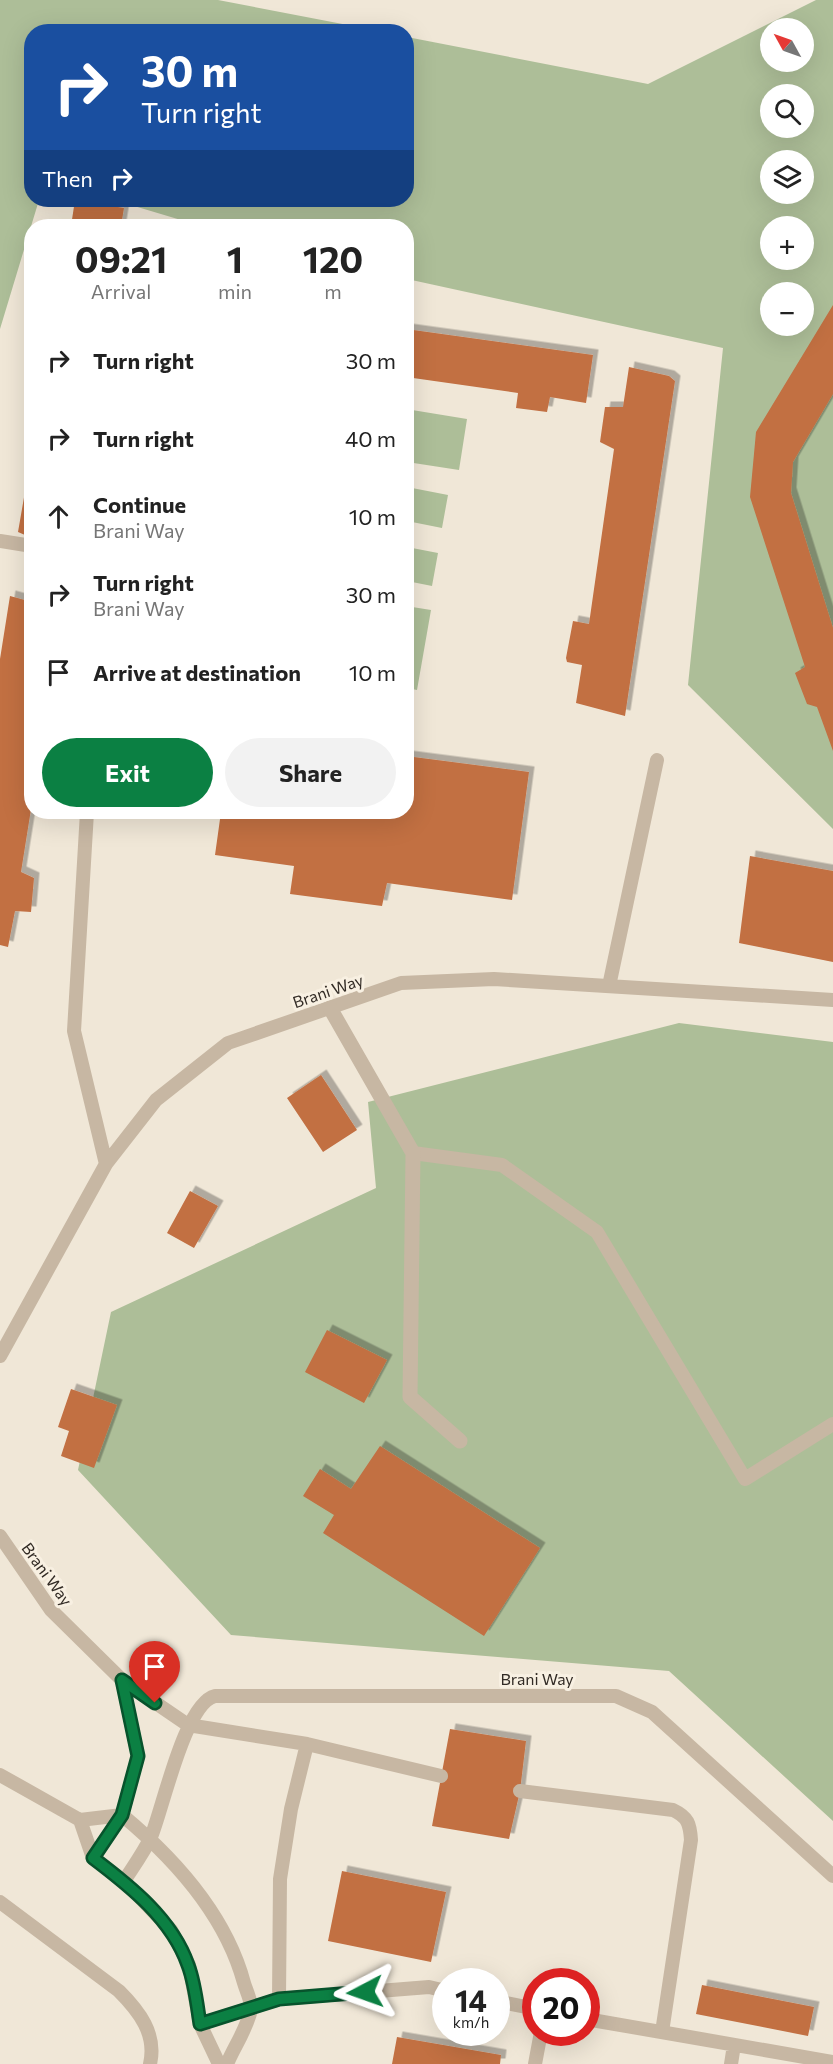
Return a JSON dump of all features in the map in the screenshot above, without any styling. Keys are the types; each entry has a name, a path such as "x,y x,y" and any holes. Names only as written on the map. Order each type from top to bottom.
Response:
{"street":[{"path":"330,1008 413,1153 410,1397 460,1441"}],"lane":[{"path":"0,541 24,545"},
{"path":"609,986 657,760"},
{"path":"87,819 74,1031 106,1164"},
{"name":"Brani Way","path":"0,1356 106,1164 156,1100 228,1043 401,983 494,979 833,1000"},
{"path":"413,1153 502,1165 597,1232 746,1479 833,1424"},
{"name":"Brani Way","path":"0,1536 51,1610 122,1680 188,1725"},
{"path":"93,1858 122,1815 138,1756 122,1680"},
{"name":"Brani Way","path":"124,1881 150,1838 188,1725 205,1701 215,1696 616,1696 652,1712 833,1876"},
{"path":"188,1725 307,1744 441,1776"},
{"path":"279,1999 280,1880 291,1809 307,1744"},
{"path":"0,1775 80,1820 122,1815 150,1838 199,1895 220,1924 238,1959 251,2008 227,2064"},
{"path":"520,1791 673,1810 686,1817 690,1825 691,1840 662,2032"},
{"path":"80,1820 93,1858 124,1881 171,1930 189,1965 200,2024 219,2064"},
{"path":"0,1902 119,1991 135,2007 147,2026 152,2057 150,2064"},
{"path":"200,2024 279,1999 432,1988"},
{"path":"600,2021 833,2062"},
{"path":"731,2064 734,2045"},
{"path":"535,2064 538,2046"}],"green space":[{"path":"0,0 218,0 343,24 24,24 24,207 37,207 33,219 24,219 24,250 0,329"},
{"path":"816,0 833,0 833,829 688,685 723,348 414,281 414,219 178,219 137,207 414,207 414,38 648,84 760,28 760,72 814,72 814,18 780,18"},
{"path":"414,410 467,419 459,470 414,463"},
{"path":"414,488 448,495 442,528 414,522"},
{"path":"414,548 438,553 432,586 414,582"},
{"path":"414,607 431,610 417,690 414,689"},
{"path":"679,1023 833,1042 833,1821 669,1671 231,1635 78,1470 111,1312 376,1188 368,1102"}],"building":[{"path":"74,207 124,208 122,219 72,219"},
{"path":"833,305 833,394 793,462 791,493 833,628 833,751 817,707 807,704 795,673 805,667 750,497 756,432"},
{"path":"414,330 593,355 586,403 550,397 547,412 516,408 518,393 414,378"},
{"path":"629,367 669,376 675,381 625,716 576,703 582,665 567,662 566,658 573,621 589,624 614,449 600,442 605,407 623,407"},
{"path":"24,498 24,535 18,532"},
{"path":"10,596 24,600 24,819 29,819 21,872 34,878 31,912 15,911 8,947 0,945 0,659"},
{"path":"414,757 529,772 512,900 387,883 382,906 290,894 294,866 215,855 220,819 414,819"},
{"path":"750,856 833,871 833,962 739,943"},
{"path":"321,1075 357,1130 323,1152 287,1098"},
{"path":"190,1191 218,1206 194,1248 167,1233"},
{"path":"327,1330 387,1360 364,1403 305,1372"},
{"path":"71,1389 117,1405 94,1468 61,1456 69,1431 58,1427"},
{"path":"380,1446 540,1548 484,1636 323,1533 334,1515 303,1496 320,1469 351,1489"},
{"path":"450,1729 526,1741 520,1791 509,1839 432,1826"},
{"path":"342,1871 446,1892 431,1962 328,1941"},
{"path":"702,1985 814,2007 808,2036 696,2014"},
{"path":"397,2037 432,2043 432,2046 449,2046 501,2055 500,2064 392,2064"}],"route":[{"path":"155,1703 122,1680 138,1756 122,1815 93,1858 124,1881 171,1930 189,1965 200,2024 279,1999 365,1992"}]}
